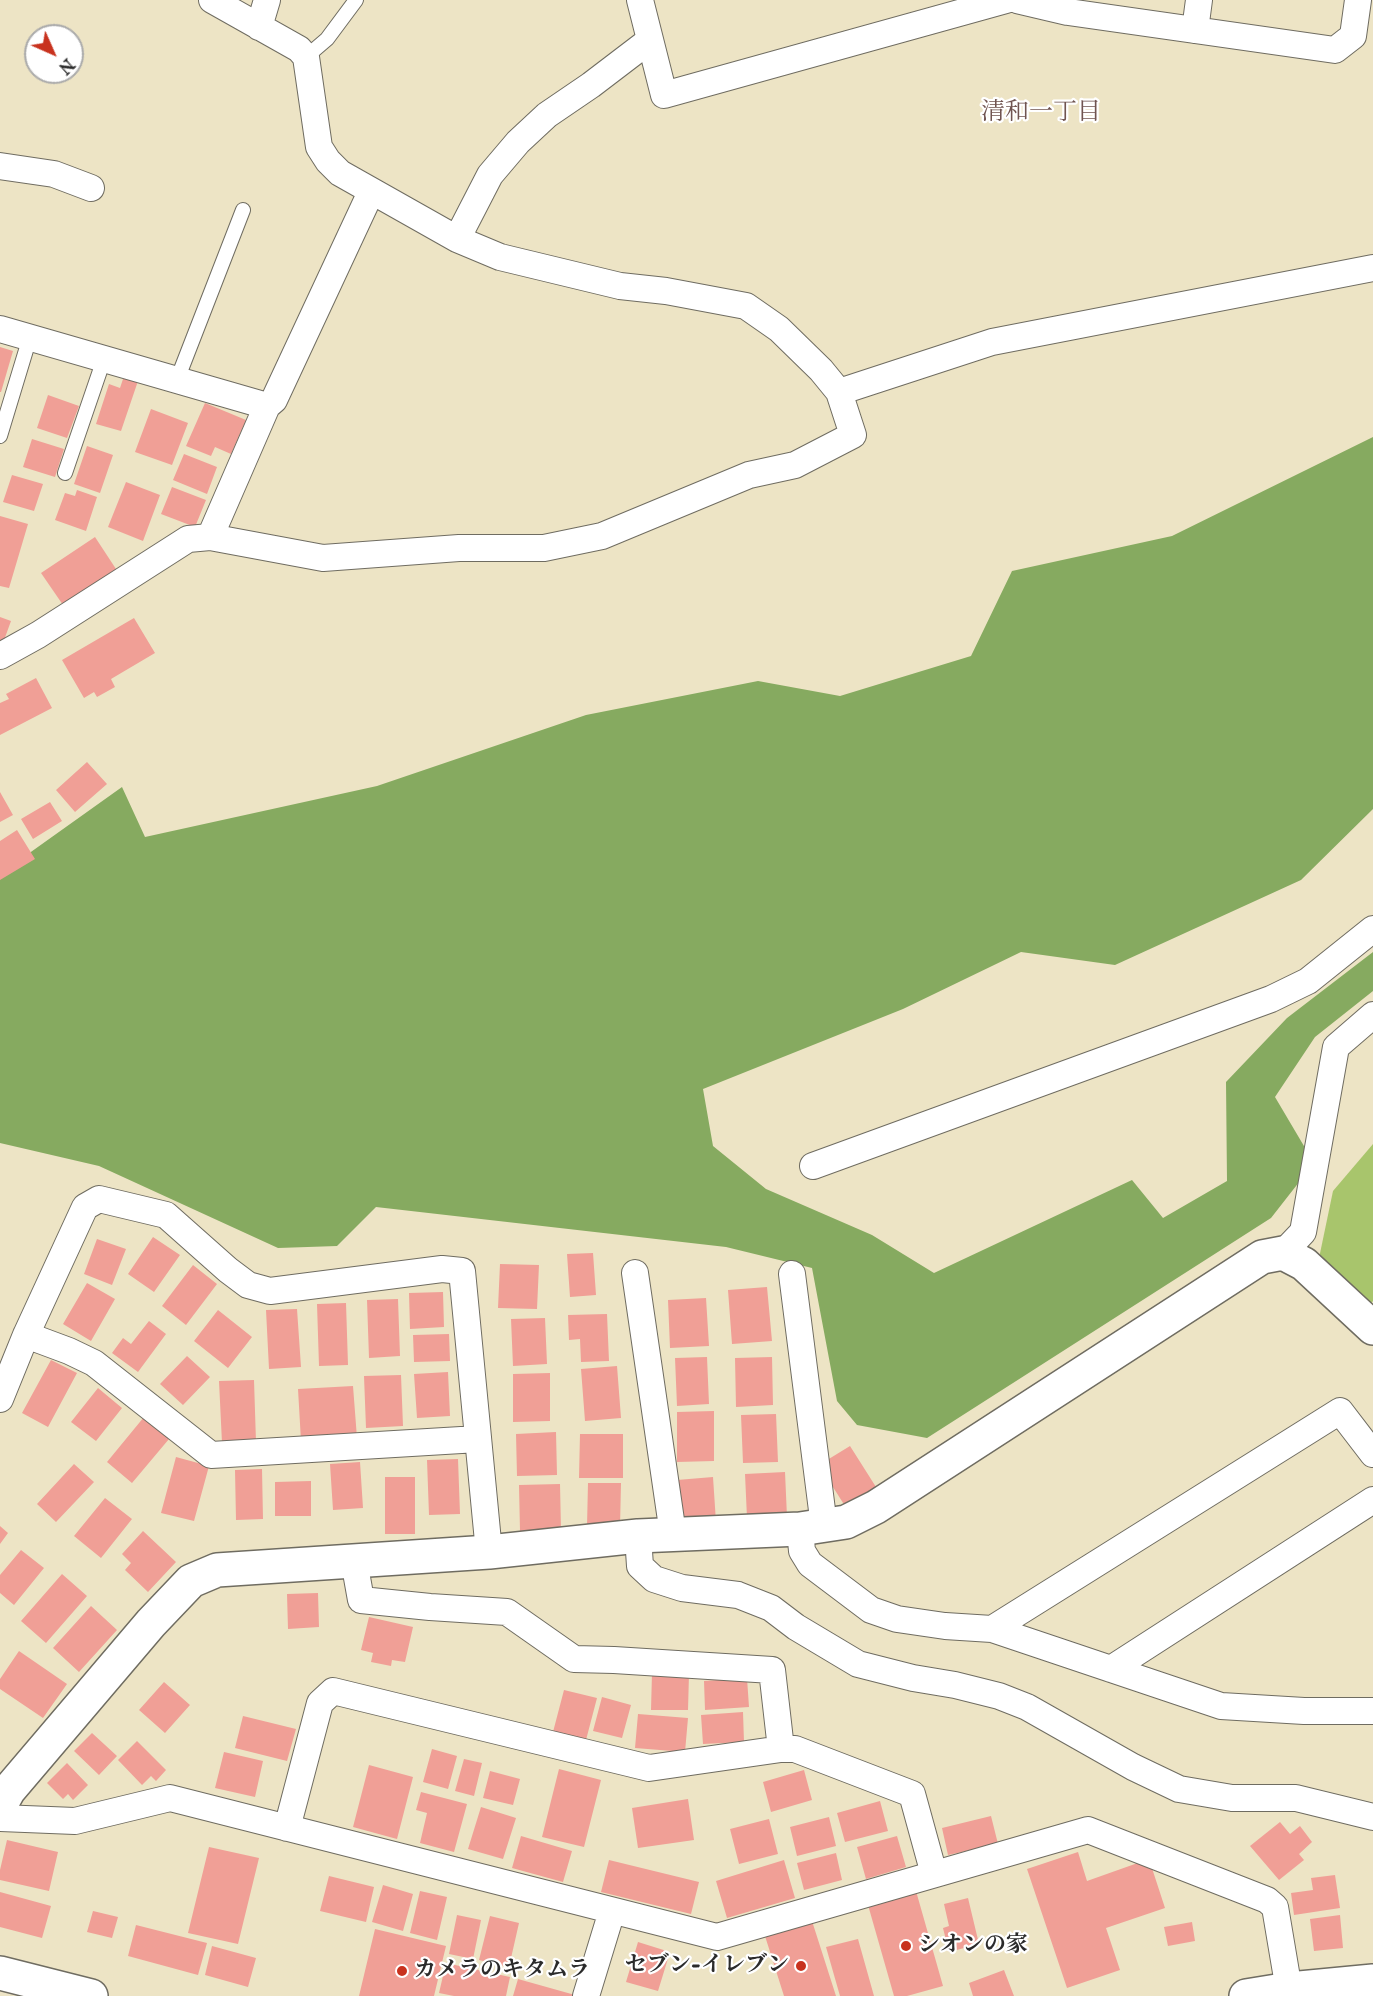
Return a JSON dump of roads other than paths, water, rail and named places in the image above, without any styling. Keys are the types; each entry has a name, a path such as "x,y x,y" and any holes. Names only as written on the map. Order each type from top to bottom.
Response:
{"street":[{"path":"0,656 38,635 188,539 210,537 324,558 459,548 544,548 612,532 748,475 795,465 853,435 839,392 821,370 779,329 746,306 666,291 620,286 500,257 458,239 340,173 319,147 306,57 299,50 212,0"},
{"path":"259,27 267,0"},
{"path":"640,0 664,95 1006,0"},
{"path":"1195,30 1199,0"},
{"path":"1033,2 1068,12 1335,50 1353,36 1358,0"},
{"path":"458,239 490,175 518,142 547,115 650,40"},
{"path":"0,166 54,174 91,188"},
{"path":"210,537 267,406 274,400 371,192"},
{"path":"839,392 992,342 1373,268"},
{"path":"0,328 267,406"},
{"path":"813,1166 1271,999 1308,981 1373,929"},
{"path":"0,1806 9,1790 151,1623 191,1581 217,1570 489,1552 638,1536 812,1528 846,1522 876,1507 1262,1257 1283,1253 1303,1232 1336,1047 1373,1015"},
{"path":"0,1399 26,1335 85,1207 99,1199 166,1215 228,1270 249,1285 270,1291 442,1269 462,1271 489,1552"},
{"path":"1283,1253 1304,1264 1373,1328"},
{"path":"635,1273 673,1534"},
{"path":"792,1274 812,1528 802,1551 810,1564 871,1610 897,1619 945,1626 992,1629 1221,1706 1304,1711 1373,1711"},
{"path":"26,1335 69,1351 93,1363 211,1455 478,1439"},
{"path":"992,1629 1340,1411 1373,1454"},
{"path":"1111,1669 1373,1500"},
{"path":"638,1536 640,1566 654,1579 681,1588 738,1595 771,1608 858,1664 999,1696 1027,1707 1133,1767 1179,1789 1232,1798 1296,1798 1373,1817"},
{"path":"354,1561 361,1600 507,1612 574,1659 772,1670 781,1749"},
{"path":"287,1828 320,1703 333,1691 649,1768 781,1749 795,1749 912,1794 934,1874"},
{"path":"0,1818 75,1821 170,1798 717,1937 1088,1830 1266,1900 1275,1907 1290,1993"},
{"path":"586,1996 612,1911"},
{"path":"0,1973 91,1996"},
{"path":"1246,1996 1290,1993 1373,1981"}],"lane":[{"path":"306,57 327,39 356,0"},
{"path":"177,380 243,210"},
{"path":"0,436 30,338"},
{"path":"65,473 104,359"}],"place":[{"name":"シオンの家","path":"906,1946"},
{"name":"セブン-イレブン","path":"801,1966"},
{"name":"カメラのキタムラ","path":"402,1971"}],"district":[{"name":"清和一丁目","path":"1041,114"}]}
